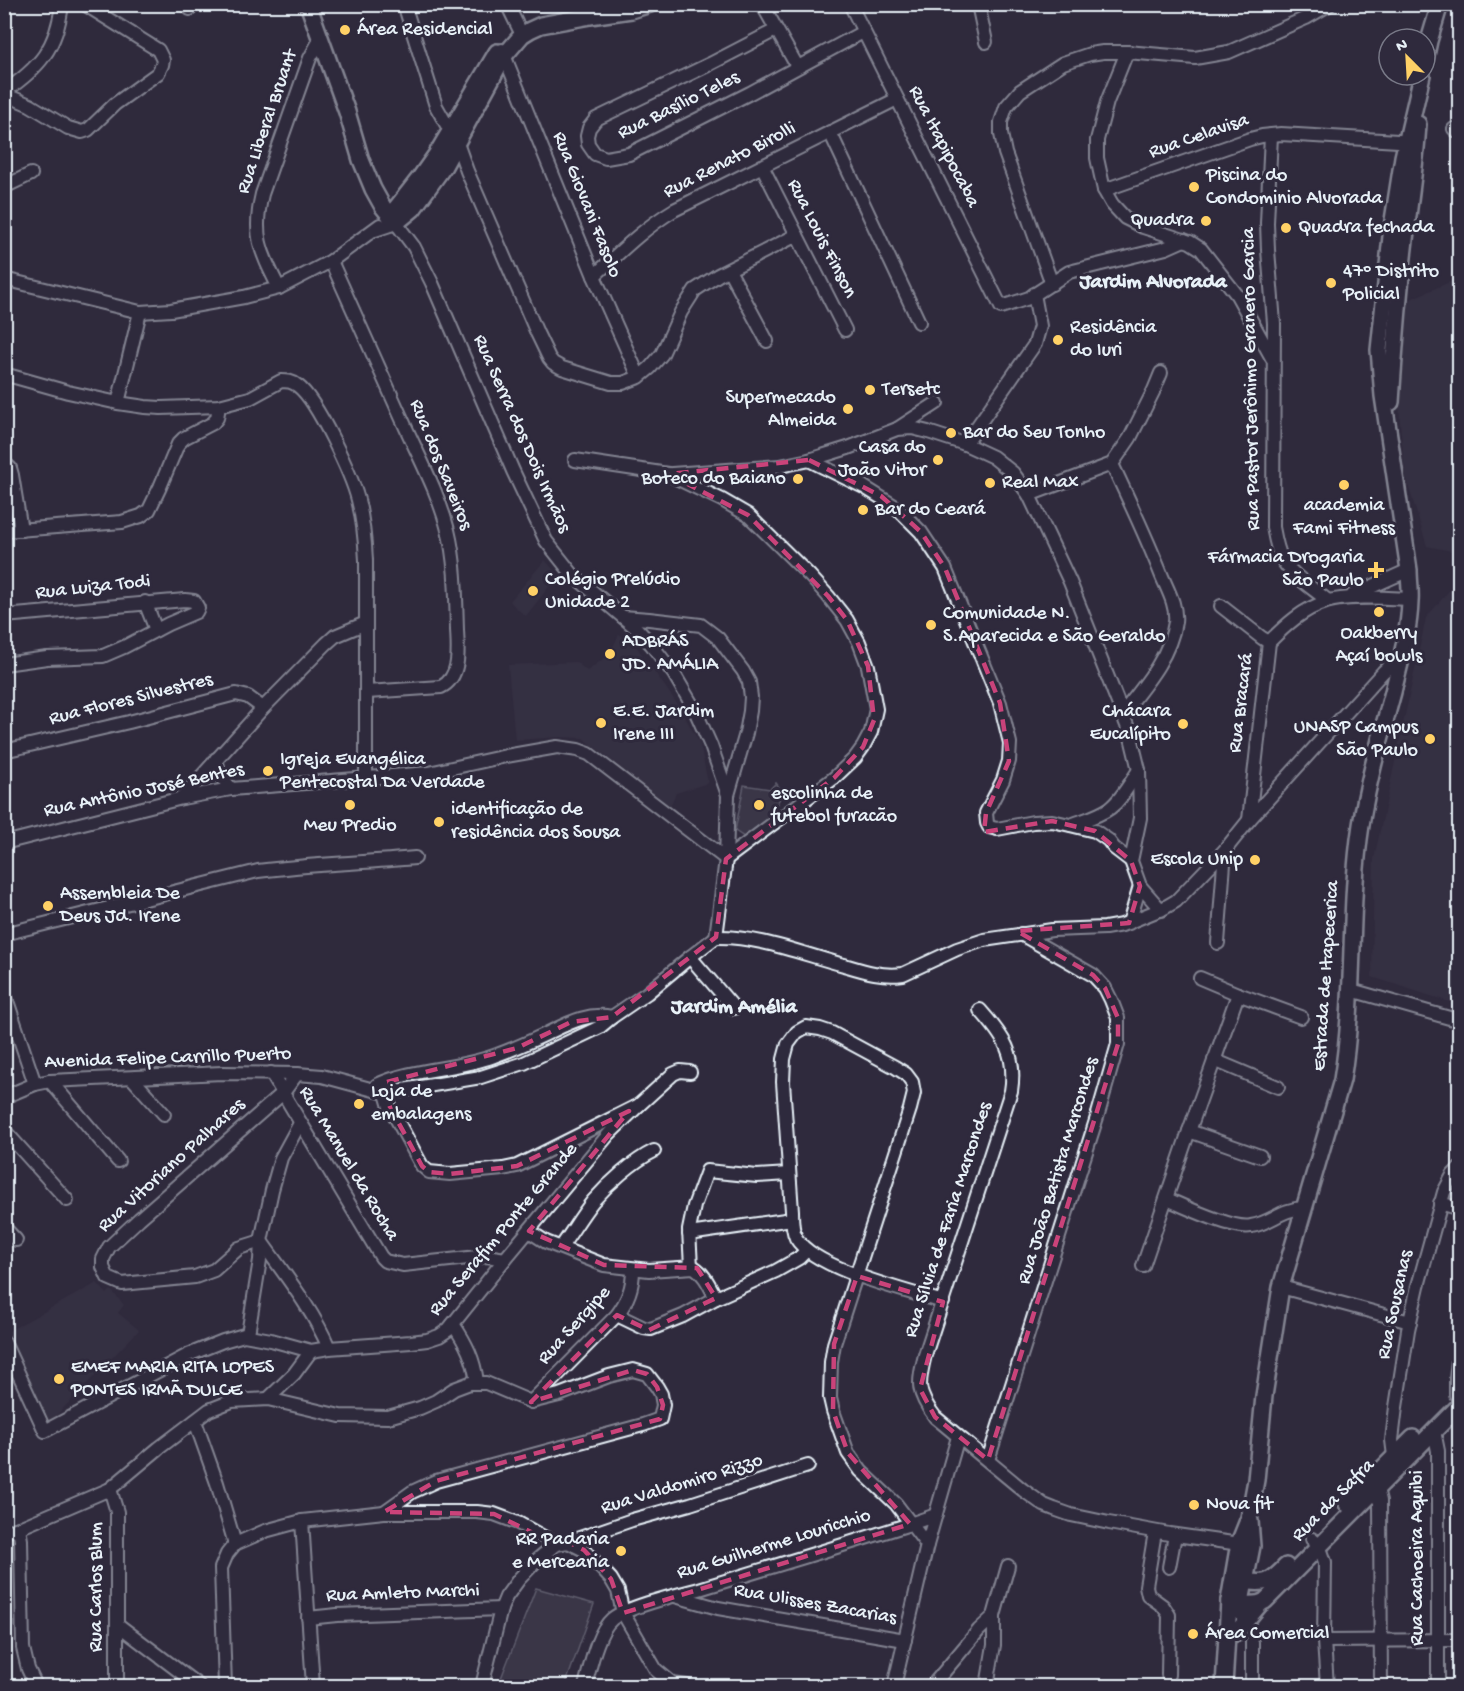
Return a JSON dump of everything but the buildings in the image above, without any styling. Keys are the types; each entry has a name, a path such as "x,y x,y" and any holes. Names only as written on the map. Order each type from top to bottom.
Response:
{"main road":[{"path":"308,4 347,112 360,160 383,207 393,219 413,209 444,166 453,137 502,51 519,31 542,15 595,4"},
{"path":"519,31 650,4"},
{"path":"1433,27 1440,4"},
{"name":"Estrada de Itapecerica","path":"1224,1685 1238,1581 1256,1480 1267,1377 1281,1287 1342,1080 1351,990 1356,867 1360,834 1370,777 1406,638 1415,570 1406,555 1389,435 1395,329 1412,141 1420,87"},
{"name":"Rua da Safra","path":"1236,1633 1260,1604 1276,1591 1316,1542 1394,1456 1458,1397"},
{"name":"Rua da Safra","path":"1238,1581 1262,1584 1273,1580 1377,1489 1434,1431 1458,1397"},
{"path":"1235,1603 1260,1604"},
{"name":"Estrada de Itapecerica","path":"1224,1685 1236,1633 1235,1603"}],"street":[{"path":"62,4 56,32 46,54 37,66 4,93 78,132 85,131 115,104 158,73 163,60 158,50 84,4"},
{"path":"404,4 436,106 453,137 553,363 562,368 612,383 623,383 639,377 662,354 681,312 696,290 705,283 797,235"},
{"path":"507,4 519,31"},
{"path":"762,4 797,66"},
{"name":"Rua Itapipocaba","path":"850,4 1001,307 1020,302 1034,294"},
{"path":"978,4 986,42"},
{"path":"1052,284 1005,153 1001,134 1006,107 1020,91 1063,63 1090,54 1127,52 1195,58 1229,52 1306,18 1330,4"},
{"name":"Rua Basílio Teles","path":"776,30 596,119 589,128 587,136 591,148 595,154 606,158 629,154 750,93 863,32"},
{"name":"Rua Liberal Bruant","path":"279,288 259,240 258,210 310,58 321,38"},
{"name":"Rua Giovani Fasolo","path":"502,51 594,276 639,377"},
{"path":"1127,52 1107,102 1097,140 1097,158 1104,190 1112,204 1125,218 1143,227 1190,242 1201,249 1227,281 1273,358"},
{"name":"Rua Renato Birolli","path":"594,276 656,220 897,99"},
{"path":"830,132 919,322"},
{"name":"Rua Celavisa","path":"1104,190 1250,139 1271,135 1412,141"},
{"name":"Rua Pastor Jerônimo Granero Garcia","path":"1271,135 1268,250 1274,315 1273,527 1275,540 1283,560 1289,568 1328,601"},
{"name":"Rua Louis Finson","path":"762,166 845,330"},
{"path":"4,187 31,174"},
{"path":"4,279 140,312 171,310 279,288 331,261 393,219"},
{"name":"Rua Serra dos Dois Irmãos","path":"393,219 414,247 432,283 513,471 546,541 573,576 637,629 651,644 674,674 711,746 728,795 726,860 716,937"},
{"path":"965,444 1035,344 1040,326 1034,294 1069,272 1166,248 1184,240"},
{"name":"Rua dos Saveiros","path":"331,261 433,488 447,528 453,556 458,639 454,676 441,687 367,692"},
{"path":"729,270 767,341"},
{"path":"118,403 140,312"},
{"path":"1029,495 1112,464 1130,438 1161,373"},
{"path":"5,374 68,392 145,407 219,406 250,398 280,381 296,384 306,394 345,465 358,497 363,523 366,560 366,779"},
{"path":"575,460 668,474 780,466 810,460 848,448 897,429 937,403"},
{"path":"4,531 122,522 141,516 149,510 181,440 213,423 217,418 219,406"},
{"path":"897,429 912,428 965,444 1003,463 1029,495 1070,582 1134,748 1139,770 1140,818 1131,861 1140,886 1161,910"},
{"path":"810,460 864,486 896,507 921,532 945,568 1000,703 1010,743 1009,761 1003,780 988,808 986,818 989,827 997,829 1052,821 1070,825 1095,831 1131,861"},
{"path":"4,463 10,468 12,475 21,530"},
{"path":"1112,464 1173,602 1175,612 1175,623 1160,661 1122,714"},
{"path":"668,474 748,515 810,576 847,620 859,642 872,680 876,709 874,720 871,732 855,758 834,778 726,860"},
{"name":"Rua Bracará","path":"1344,599 1415,570"},
{"name":"Rua Bracará","path":"1249,820 1269,642 1296,617 1328,601 1377,598 1411,599"},
{"name":"Rua Luiza Todi","path":"4,616 185,600 194,601 198,606 198,610 191,614 156,630"},
{"path":"4,664 47,658 102,656 124,647 156,630 145,603"},
{"path":"1221,606 1269,642"},
{"path":"623,617 700,625 718,638 743,670 749,681 750,711 728,795"},
{"path":"182,798 263,708 335,636 366,623"},
{"path":"716,937 746,939 864,971 896,975 984,940 1052,930 1105,928 1128,923 1161,910 1176,901 1225,850 1249,820 1383,672 1394,662 1400,662"},
{"name":"Rua Flores Silvestres","path":"4,751 236,694 248,697 263,708"},
{"name":"Rua Antônio José Bentes","path":"4,843 182,798 231,789 429,773 542,749 568,748 589,754 726,860"},
{"path":"216,759 220,774 231,789"},
{"path":"1070,825 1096,816 1110,808 1139,770"},
{"path":"1218,943 1225,850"},
{"path":"4,934 258,871 415,858"},
{"path":"1128,923 1140,886"},
{"name":"Rua João Batista Marcondes","path":"988,1460 1118,1044 1118,1018 1105,988 1093,975 1022,934"},
{"name":"Avenida Felipe Carrillo Puerto","path":"4,1097 35,1084 50,1081 222,1073 322,1076 371,1089 462,1081 504,1070 606,1023 716,937"},
{"path":"690,957 734,1008"},
{"path":"1200,978 1301,1017"},
{"path":"1351,990 1460,1021"},
{"path":"4,992 35,1084"},
{"path":"1143,1266 1238,994"},
{"name":"Rua Sílvia de Faria Marcondes","path":"980,1010 1004,1041 1013,1066 1011,1091 925,1355 919,1379 927,1407 958,1437 1035,1499 1054,1509 1071,1515 1155,1532 1245,1545"},
{"path":"927,1545 896,1504 861,1471 848,1453 830,1398 834,1344 857,1276 910,1109 914,1093 912,1082 896,1067 832,1033 814,1027 801,1029 788,1044 784,1059 783,1082 792,1218 796,1238 806,1251 857,1276 943,1302"},
{"path":"1214,1060 1278,1087"},
{"path":"384,1088 390,1107 417,1158 426,1170 450,1174 503,1169 525,1163 639,1105 674,1074 680,1071 690,1072"},
{"name":"Rua Manuel da Rocha","path":"272,1073 385,1261 403,1265 487,1256 505,1259"},
{"name":"Rua Vitoriano Palhares","path":"261,1241 239,1248 214,1270 195,1277 122,1284 108,1278 103,1267 103,1259 109,1247 283,1093 297,1074"},
{"path":"132,1078 164,1114"},
{"path":"50,1081 118,1161"},
{"name":"Rua Serafim Ponte Grande","path":"248,1334 311,1352 329,1348 427,1340 439,1336 448,1330 609,1134 639,1105"},
{"path":"4,1342 45,1431 188,1354 248,1334 261,1241 272,1190 281,1158 300,1123"},
{"path":"4,1130 67,1200"},
{"path":"1189,1131 1260,1156"},
{"path":"579,1136 588,1145 593,1155"},
{"path":"561,1247 599,1195 639,1160 654,1151"},
{"name":"Rua Sousanas","path":"1394,1456 1392,1440 1410,1322 1418,1286 1440,1203 1447,1185 1460,1168"},
{"path":"716,1298 699,1270 691,1267 689,1234 694,1206 707,1171 757,1176 789,1174"},
{"path":"1167,1199 1237,1226 1247,1227 1260,1224 1292,1209 1304,1208"},
{"path":"1440,1203 1460,1209"},
{"path":"689,1234 792,1218"},
{"path":"4,1227 16,1240"},
{"name":"Rua Sergipe","path":"529,1231 546,1242 604,1265 633,1269 691,1267"},
{"path":"261,1241 299,1296 329,1348"},
{"path":"617,1315 651,1329 776,1271 799,1258 806,1251"},
{"name":"Rua Sergipe","path":"531,1402 617,1315 626,1303 631,1290 633,1269"},
{"path":"1281,1287 1410,1322"},
{"path":"453,1324 472,1355 477,1382"},
{"path":"1458,1397 1456,1379 1460,1343"},
{"path":"268,1400 294,1374 311,1352"},
{"path":"4,1532 19,1528 110,1489 209,1410 226,1402 268,1400 340,1416 388,1417 420,1408 454,1389 477,1382 486,1383 531,1402 633,1370 647,1374 661,1394 663,1405 660,1419 436,1481 412,1492 384,1512"},
{"path":"195,1421 235,1544"},
{"name":"Rua Cachoeira Aquibi","path":"1434,1431 1438,1460 1438,1686"},
{"path":"894,1686 927,1545 958,1437"},
{"name":"Rua Valdomiro Rizzo","path":"562,1543 808,1466"},
{"name":"Rua Carlos Blum","path":"110,1489 117,1512 117,1686"},
{"path":"1377,1489 1380,1501 1381,1686"},
{"path":"225,1686 221,1568 227,1554 235,1544 265,1531 302,1521 384,1512 494,1514 584,1550 611,1579 618,1591 623,1613 656,1671 674,1684 687,1686"},
{"name":"Rua Guilherme Louricchio","path":"623,1613 936,1515"},
{"path":"302,1521 313,1686"},
{"path":"19,1528 23,1648 28,1669 36,1686"},
{"path":"1155,1532 1146,1586 1148,1595 1163,1606 1169,1615 1168,1675"},
{"path":"1169,1567 1175,1535"},
{"path":"1316,1542 1325,1562 1324,1641 1327,1686"},
{"path":"482,1686 506,1597 538,1559 562,1543"},
{"path":"987,1686 994,1645 994,1616 1008,1566"},
{"name":"Rua Ulisses Zacarias","path":"715,1584 718,1608"},
{"name":"Rua Ulisses Zacarias","path":"674,1596 718,1608 905,1640"},
{"name":"Rua Amleto Marchi","path":"308,1618 501,1609"},
{"path":"585,1686 602,1634 613,1618 623,1613"},
{"path":"932,1686 979,1630 994,1616"},
{"path":"117,1624 199,1686"},
{"path":"1324,1641 1460,1640"},
{"path":"1252,1642 1252,1686"}],"highlighted area":[{"path":"809,460 881,496 921,532 945,568 1000,703 1009,761 986,813 984,832 1052,821 1095,831 1131,861 1140,886 1129,923 1017,931 1093,975 1105,988 1118,1018 1118,1044 988,1460 935,1417 920,1389 943,1302 857,1276 834,1344 833,1411 848,1453 910,1524 623,1613 611,1579 584,1550 568,1542 556,1544 494,1514 384,1512 436,1481 660,1419 663,1405 657,1387 647,1374 633,1370 531,1402 617,1315 649,1330 716,1298 697,1268 604,1265 529,1231 629,1111 517,1166 450,1174 429,1172 422,1166 390,1107 383,1083 517,1048 571,1022 612,1017 716,937 726,859 834,778 863,747 874,720 868,666 847,620 828,596 748,515 668,474"}],"shaded area":[{"name":"UNASP Campus São Paulo","path":"1459,278 1459,1005 1372,977 1374,859 1426,618 1458,580 1452,551 1427,546 1405,475 1397,350 1404,302"},
{"name":"Colégio Prelúdio Unidade 2","path":"545,560 558,575 526,616 510,601"},
{"name":"E.E. Jardim Irene III","path":"619,634 636,646 680,708 700,744 708,783 676,793 670,806 583,738 515,740 508,665 576,662 587,671 610,654"},
{"name":"escolinha de futebol furacão","path":"776,783 783,792 770,817 744,837 735,831 744,785 770,789"},
{"name":"EMEF MARIA RITA LOPES PONTES IRMÃ DULCE","path":"97,1283 107,1294 111,1290 124,1305 118,1313 139,1330 49,1423 5,1333"},
{"path":"536,1588 594,1604 565,1686 498,1686"}],"place":[{"name":"Área Residencial","path":"345,30"},
{"name":"Piscina do Condominio Alvorada","path":"1194,187"},
{"name":"Quadra","path":"1206,221"},
{"name":"Quadra fechada","path":"1286,228"},
{"name":"47º Distrito Policial","path":"1331,283"},
{"name":"Residência do Iuri","path":"1058,340"},
{"name":"Tersetc","path":"870,390"},
{"name":"Supermecado Almeida","path":"848,409"},
{"name":"Bar do Seu Tonho","path":"951,433"},
{"name":"Casa do João Vitor","path":"938,460"},
{"name":"Boteco do Baiano","path":"798,479"},
{"name":"Real Max","path":"990,483"},
{"name":"academia Fami Fitness","path":"1344,485"},
{"name":"Bar do Ceará","path":"863,510"},
{"name":"Fármacia Drogaria São Paulo","path":"1376,570"},
{"name":"Colégio Prelúdio Unidade 2","path":"533,591"},
{"name":"Oakberry Açaí bowls","path":"1379,612"},
{"name":"Comunidade N. S.Aparecida e São Geraldo","path":"931,625"},
{"name":"ADBRÁS JD. AMÁLIA","path":"610,654"},
{"name":"E.E. Jardim Irene III","path":"601,723"},
{"name":"Chácara Eucalípito","path":"1183,724"},
{"name":"UNASP Campus São Paulo","path":"1430,739"},
{"name":"Igreja Evangélica Pentecostal Da Verdade","path":"268,771"},
{"name":"Meu Predio","path":"350,805"},
{"name":"escolinha de futebol furacão","path":"759,805"},
{"name":"identificação de residência dos Sousa","path":"439,822"},
{"name":"Escola Unip","path":"1255,860"},
{"name":"Assembleia De Deus Jd. Irene","path":"48,906"},
{"name":"Loja de embalagens","path":"359,1104"},
{"name":"EMEF MARIA RITA LOPES PONTES IRMÃ DULCE","path":"59,1379"},
{"name":"Nova fit","path":"1194,1505"},
{"name":"RR Padaria e Mercearia","path":"621,1551"},
{"name":"Área Comercial","path":"1193,1634"}],"district":[{"name":"Jardim Alvorada","path":"1153,283"},
{"name":"Jardim Amélia","path":"734,1008"}]}
